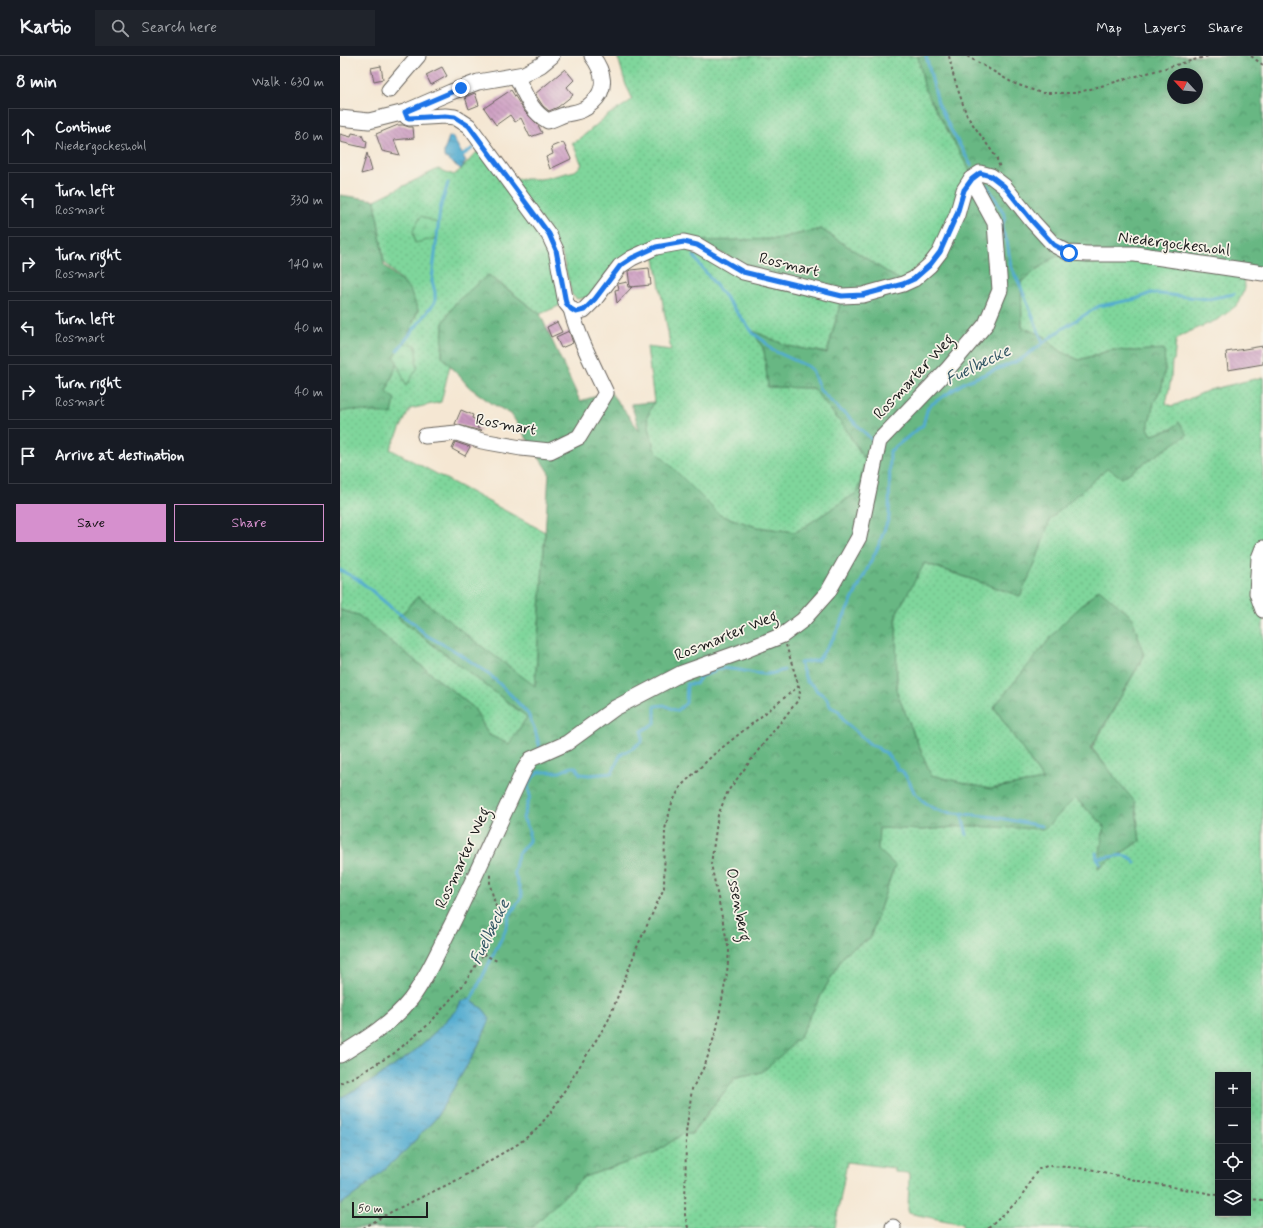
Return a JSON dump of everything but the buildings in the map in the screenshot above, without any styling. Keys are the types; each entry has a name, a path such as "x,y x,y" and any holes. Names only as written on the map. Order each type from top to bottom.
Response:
{"street":[{"path":"389,90 418,56"},
{"path":"340,118 369,121 405,112 478,82 524,74 541,65 552,56"},
{"path":"516,76 530,105 536,113 548,121 584,109 597,98 602,87 603,80 597,63 592,56"},
{"name":"Rosmart","path":"405,112 409,118 445,116 455,117 469,126 549,234 556,250 566,303 576,312 584,310 595,299 620,266 632,258 656,247 684,242 697,245 743,272 842,296 863,295 903,284 914,279 930,265 940,252 957,214 964,190 972,179"},
{"name":"Niedergockeshohl","path":"972,179 980,173 991,176 1004,186 1054,245 1069,253 1135,254 1263,273"},
{"name":"Rosmarter Weg","path":"340,1055 367,1039 393,1017 410,1000 426,977 524,770 531,759 567,743 615,708 682,673 783,635 803,620 828,592 859,537 879,442 947,370 986,324 1000,290 995,223 972,179"},
{"name":"Rosmart","path":"425,436 457,433 482,441 513,447 550,451 580,437 606,393 573,318 571,309"},
{"path":"1261,553 1257,593 1263,610"}],"path":[{"path":"949,56 954,78 967,116 996,156 1002,173 1004,186"},
{"path":"967,56 1013,83 1041,93 1076,93 1208,56"},
{"path":"1251,56 1263,65"},
{"name":"Ossenberg","path":"688,1228 685,1215 686,1134 692,1090 705,1065 717,1028 727,974 729,951 711,864 718,815 728,791 760,748 800,699 799,686 783,635"},
{"path":"363,1228 393,1211 457,1180 518,1144 535,1130 551,1112 608,1021 638,946 664,888 665,829 672,803 681,786 713,755 799,686"},
{"path":"340,1083 356,1076 393,1054 428,1024 464,984 483,954 496,926 497,911 490,885 491,868"},
{"path":"483,954 497,962"},
{"path":"990,1227 1021,1198 1032,1178 1039,1169 1048,1166 1095,1170 1140,1182 1215,1194"},
{"path":"1251,1198 1263,1200"}],"green space":[{"path":"617,56 918,56 925,90 971,173 937,250 901,281 821,229 776,239 655,243 591,297 577,299 572,295 562,254 512,179 541,179 575,171 582,165 572,142 575,142 582,137 608,115 628,103 632,98"},
{"path":"918,56 1263,56 1263,270 1066,255 1054,257 1031,274 1028,278 1021,281 1022,327 1046,337 1049,342 1062,352 1079,360 1111,350 1134,351 1164,349 1165,368 1162,387 1154,402 1148,428 1152,435 1172,429 1179,422 1187,435 1122,478 1108,468 1050,519 1035,564 1020,596 925,563 896,614 897,693 931,775 990,789 1043,780 994,707 1061,625 1099,589 1132,617 1144,656 1091,748 1135,802 1140,841 1098,868 1104,825 1075,798 1045,829 965,826 923,830 879,828 878,849 896,866 892,873 870,938 845,953 799,1038 762,1072 736,1077 691,1134 682,1134 655,1153 584,1177 531,1228 340,1228 340,1205 361,1190 405,1151 436,1118 475,1052 490,1019 483,1009 469,999 461,1001 458,1008 410,1055 375,1079 340,1098 340,610 358,615 474,708 489,735 509,744 527,717 398,618 418,596 535,686 549,473 511,414 491,403 469,387 442,356 443,323 456,302 488,275 540,314 580,401 610,392 640,431 631,404 654,402 647,417 654,449 720,515 757,527 796,532 858,492 865,460 845,428 813,388 768,387 764,350 753,331 788,346 827,353 842,297 764,274 696,241 776,239 821,229 901,281 928,264 971,173 925,90"},
{"path":"480,149 530,215 554,260 561,305 540,314 489,275 456,302 443,323 442,356 450,365 441,402 410,409 390,449 545,532 535,687 418,596 398,618 527,717 509,744 489,735 474,708 358,615 340,610 340,412 351,410 386,392 418,310 410,290 384,262 375,200 438,169 454,175"},
{"path":"340,195 375,200 384,265 410,290 418,310 386,392 395,399 392,414 351,410 340,412"},
{"path":"421,216 439,224 437,238 415,243 413,231"},
{"path":"685,248 745,277 842,297 827,353 788,346 753,331 764,350 768,387 813,388 845,428 865,460 858,492 796,532 757,527 720,515 654,449 647,417 654,402 647,347 671,350 654,253"},
{"path":"1066,255 1136,257 1244,275 1245,288 1237,305 1219,319 1182,335 1176,341 1166,404 1173,406 1209,390 1263,377 1263,1228 963,1228 962,1224 908,1213 909,1173 894,1172 894,1168 847,1162 835,1228 531,1228 584,1177 655,1153 682,1134 692,1134 736,1077 762,1072 799,1038 845,953 870,938 892,873 896,866 877,849 879,827 923,830 965,826 1075,798 1104,825 1098,868 1140,841 1135,803 1092,748 1144,656 1132,617 1098,589 1062,625 994,707 1043,780 989,789 931,775 897,693 896,614 924,563 1020,596 1035,564 1050,519 1108,467 1172,429 1152,435 1148,428 1154,402 1162,387 1165,368 1134,351 1111,350 1079,360 1062,352 1049,342 1046,337 1022,327 1021,281 1028,278 1031,274 1054,257"},
{"path":"403,343 416,345 417,369 406,386 395,357 397,351"}],"water":[{"path":"452,136 466,161 461,169 444,157 444,151 449,137"},
{"path":"469,999 483,1009 490,1018 489,1022 475,1052 436,1118 405,1151 361,1190 340,1205 340,1098 375,1079 410,1055 458,1008 461,1001"}],"waterway":[{"path":"926,56 938,103 971,165"},
{"path":"463,155 473,148"},
{"path":"397,351 435,302 435,292 432,281 440,209 448,183"},
{"path":"987,185 1005,217 1002,230 1007,241 1011,267 1020,285 1043,342"},
{"path":"694,256 754,334 764,341 772,350 807,366 812,370 820,390 874,442"},
{"name":"Fuelbecke","path":"1042,826 994,817 944,812 933,808 914,792 902,771 897,769 896,765 885,752 871,745 844,721 839,711 831,707 826,697 807,682 800,663 818,660 834,637 878,547 889,517 890,451 923,425 928,407 965,382 1020,360 1062,329 1099,306 1136,299 1151,293 1208,299 1234,294"},
{"path":"340,570 357,579 395,611 415,624 424,634 455,651 488,673 528,714 535,730 540,748"},
{"name":"Fuelbecke","path":"469,1004 505,931 510,915 522,896 514,872 518,854 529,841 529,830 523,818 530,796 528,785 534,776 539,772 560,772 571,767 576,767 580,774 589,775 612,773 621,754 633,748 642,741 642,731 655,723 655,706 664,705 677,711 686,703 687,684 696,684 701,676 714,672 716,669 722,668 766,674 784,670"},
{"path":"964,813 962,816 967,835"},
{"path":"1096,853 1097,858 1128,856 1135,863"},
{"path":"1097,858 1100,864"}],"route":[{"path":"461,88 405,112 407,117 455,117 469,126 549,234 556,250 566,303 576,312 584,310 595,299 620,266 632,258 644,251 656,247 684,242 697,245 743,272 842,296 863,295 903,284 914,279 930,265 940,252 957,214 964,190 972,179 980,173 991,176 1004,186 1054,245 1069,253"}]}
